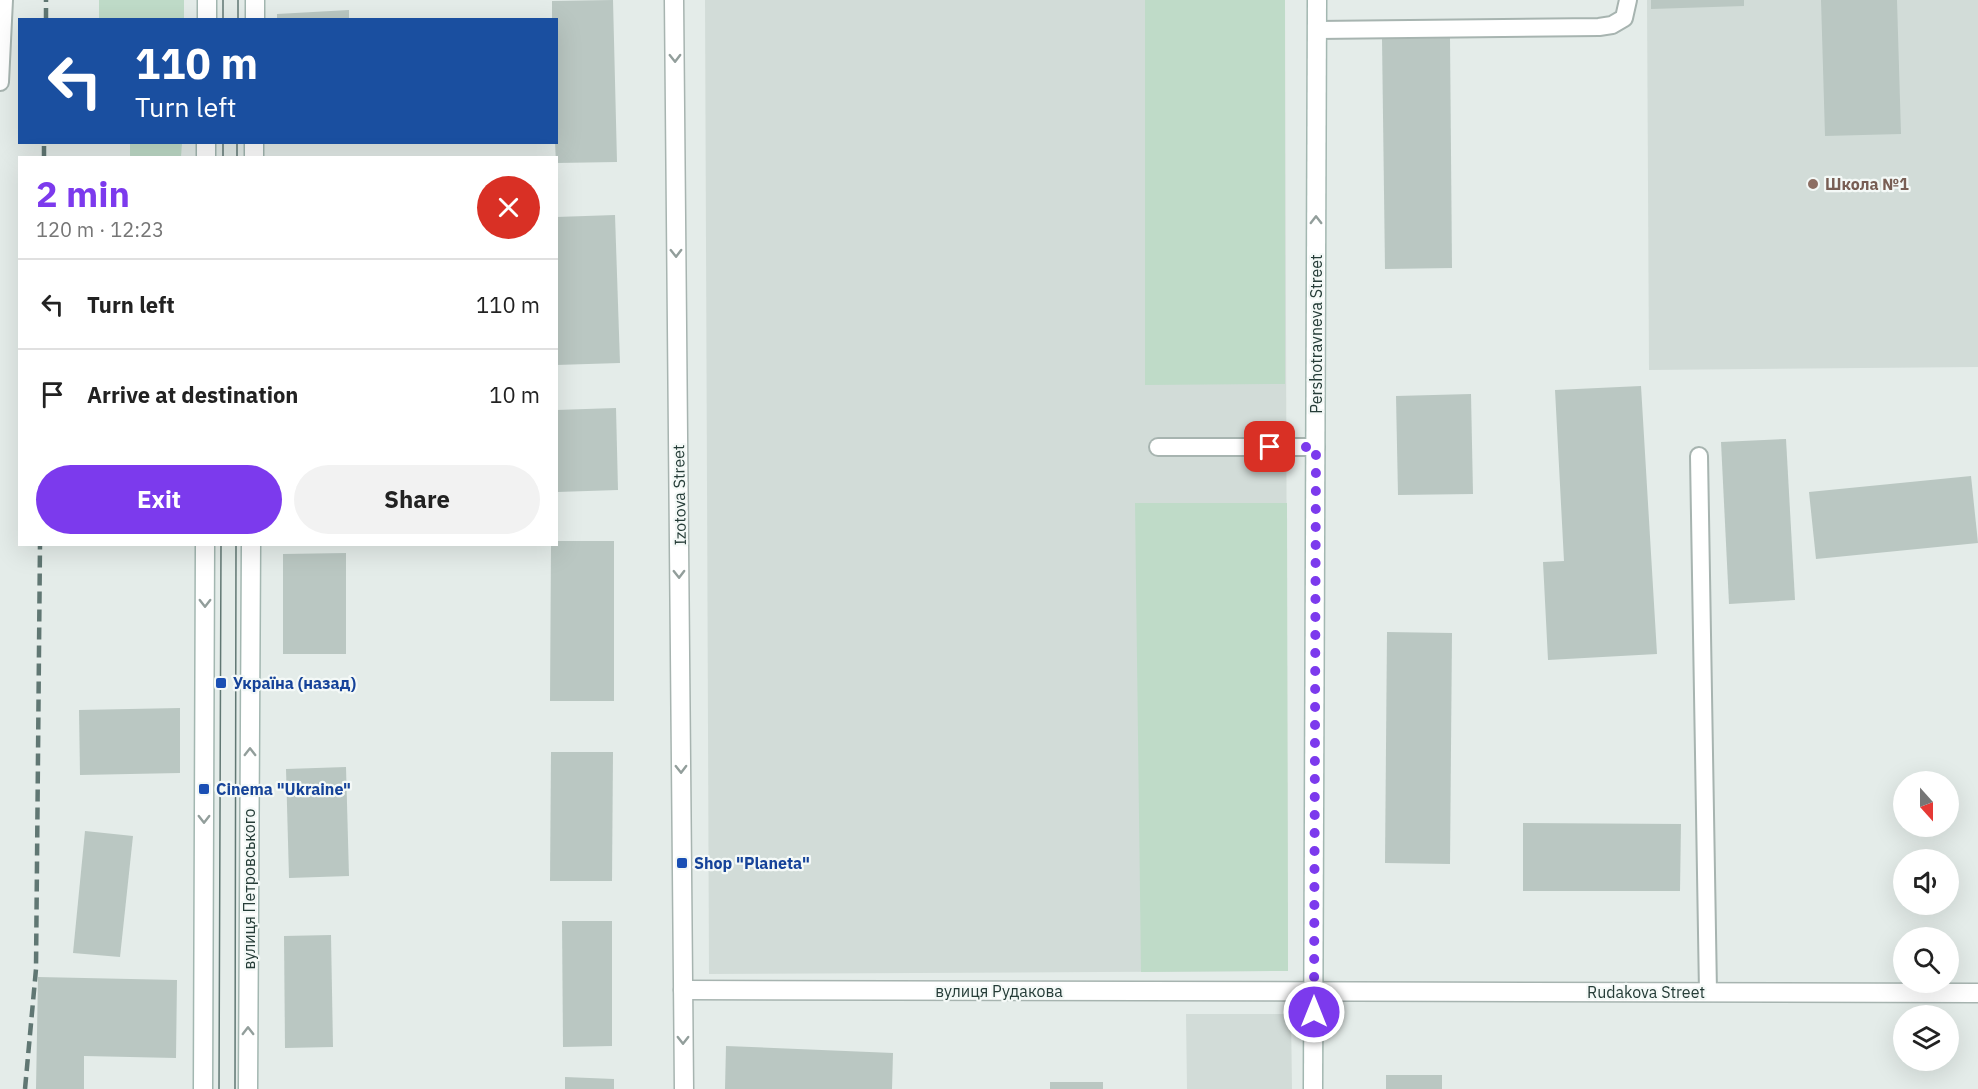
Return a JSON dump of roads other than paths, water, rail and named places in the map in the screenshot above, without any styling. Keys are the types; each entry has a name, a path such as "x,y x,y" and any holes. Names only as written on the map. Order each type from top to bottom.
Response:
{"street":[{"path":"207,0 207,18"},
{"path":"255,0 255,18"},
{"name":"Izotova Street","path":"674,0 684,1089"},
{"name":"Pershotravneva Street","path":"1313,1089 1317,0"},
{"path":"203,1089 205,546"},
{"name":"вулиця Петровського","path":"248,1089 251,546"},
{"name":"вулиця Рудакова","path":"683,990 1314,992"},
{"name":"Rudakova Street","path":"1314,992 1978,993"}],"lane":[{"path":"0,82 4,0"},
{"path":"1317,30 1599,27 1624,18 1628,0"},
{"path":"1158,447 1316,447"},
{"path":"1699,456 1707,992"}],"tram line":[{"path":"223,0 223,18"},
{"path":"238,0 238,18"},
{"path":"223,144 223,156"},
{"path":"237,144 237,156"},
{"path":"219,1089 221,546"},
{"path":"235,1089 236,546"}],"railway":[{"path":"46,0 46,18"},
{"path":"44,144 44,156"},
{"path":"25,1089 36,969 40,546"}],"place":[{"name":"Школа №1","path":"1813,184"},
{"name":"Україна (назад)","path":"221,683"},
{"name":"Cinema \"Ukraine\"","path":"204,789"},
{"name":"Shop \"Planeta\"","path":"682,863"}]}
